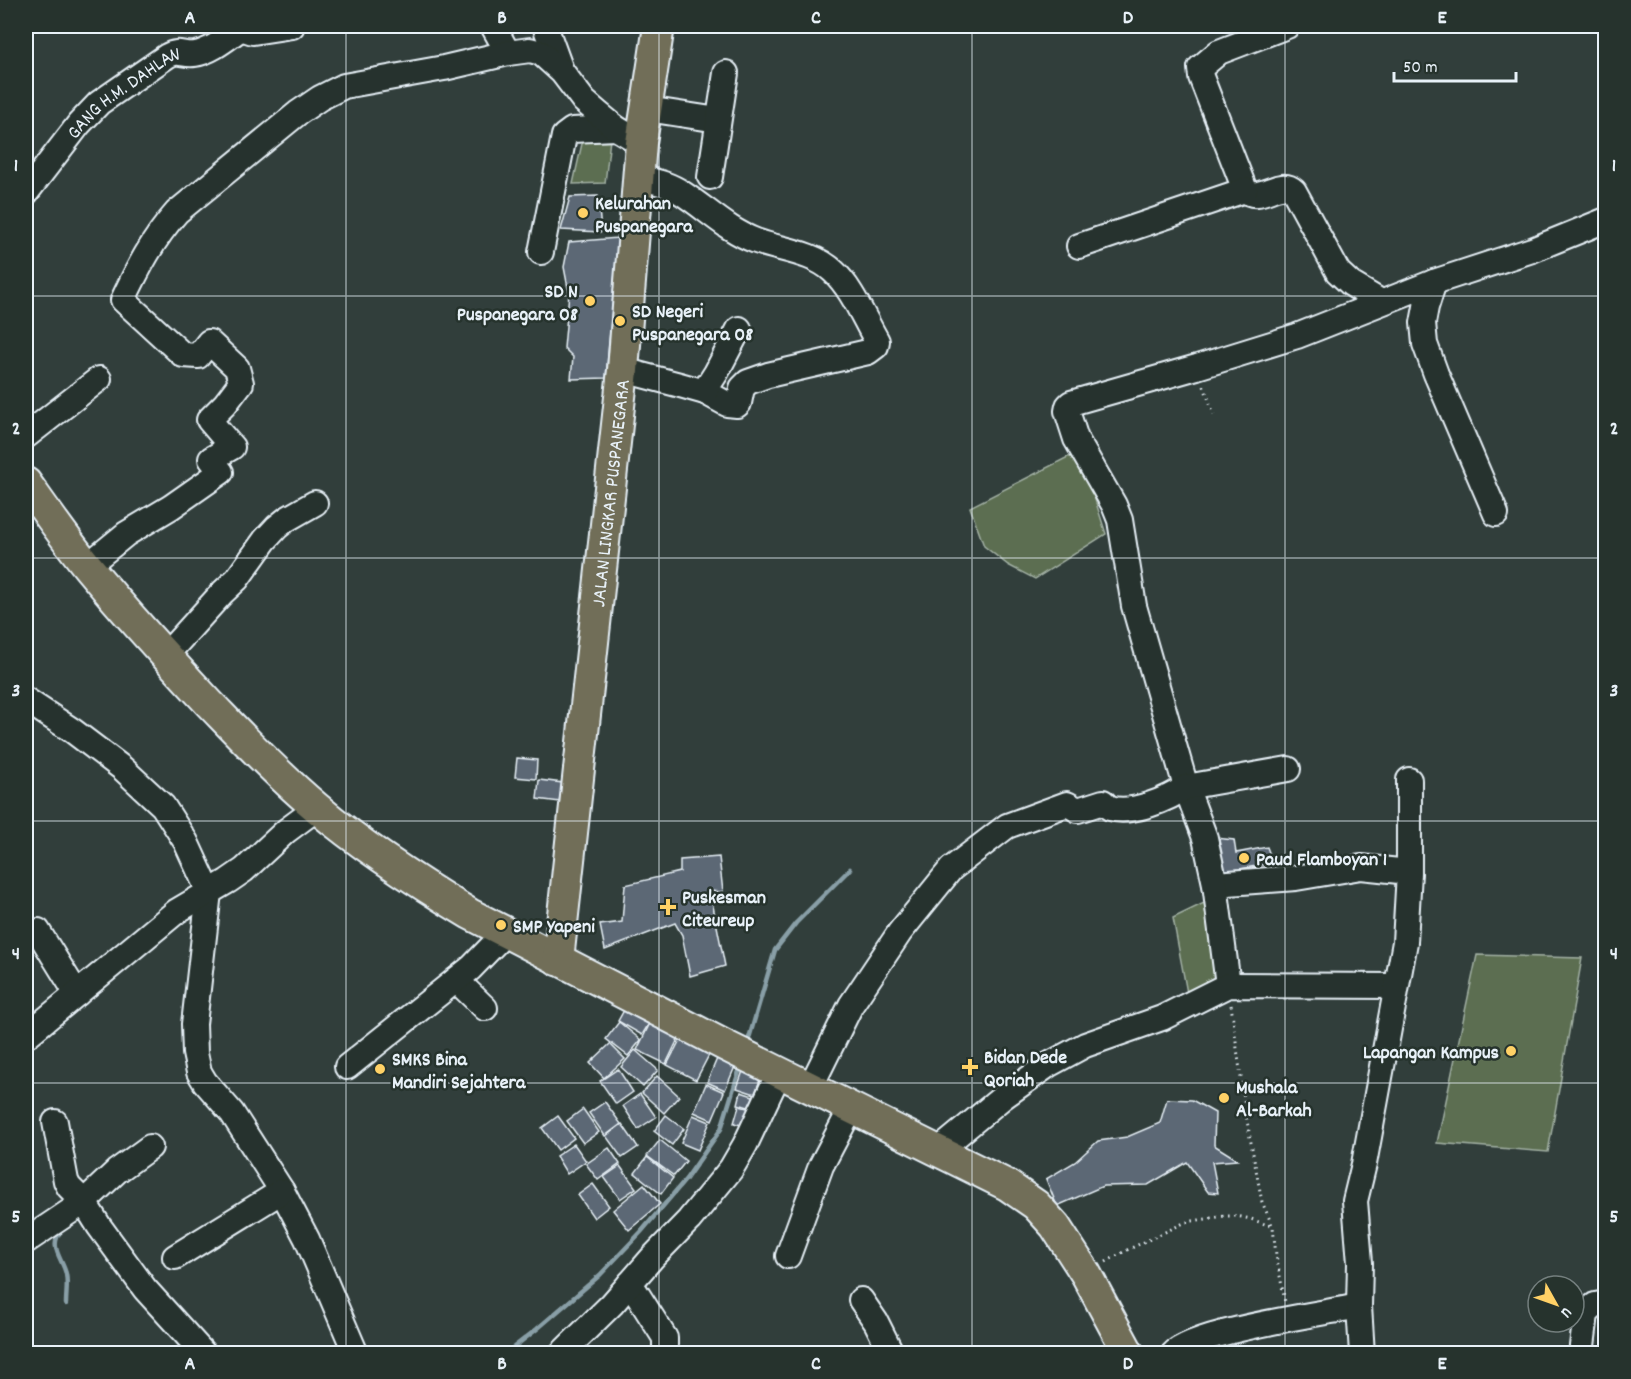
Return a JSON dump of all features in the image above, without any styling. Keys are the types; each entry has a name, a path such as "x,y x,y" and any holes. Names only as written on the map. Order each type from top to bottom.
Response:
{"main road":[{"name":"JALAN LINGKAR PUSPANEGARA","path":"558,960 623,370 641,143 659,26"},
{"path":"26,483 87,566 165,656 233,728 317,808 363,844 429,889 505,933 726,1046 1007,1185 1036,1205 1055,1226 1086,1274 1129,1353"}],"street":[{"path":"242,27 253,32 292,26"},
{"path":"493,26 508,52"},
{"path":"545,26 562,72"},
{"path":"1287,26 1256,32 1220,52 1200,68 1201,78 1245,190 1249,195 1284,185 1290,187 1338,272 1351,284 1381,302"},
{"name":"GANG H.M. DAHLAN","path":"26,193 79,124 99,103 167,56 177,52 189,55 198,54 222,42 242,27"},
{"path":"87,566 126,534 171,507 221,472 210,459 232,447 209,420 241,383 237,368 209,342 198,356 183,355 123,300 163,227 190,200 298,112 344,86 444,68 508,52 530,50 541,53 562,72 584,101 616,128 641,143"},
{"path":"710,177 726,73"},
{"path":"647,109 718,120"},
{"path":"542,252 564,136 572,130 616,128"},
{"path":"623,370 680,384 727,404 737,405 742,388 748,382 768,375 868,352 877,341 845,285 832,270 813,258 755,241 726,226 682,192 639,177"},
{"path":"1079,246 1245,190"},
{"path":"1228,985 1215,884 1205,838 1186,788 1134,606 1118,514 1076,439 1067,411 1068,406 1071,403 1297,336 1434,282 1532,250 1605,220"},
{"path":"1434,282 1423,323 1425,344 1496,514"},
{"path":"705,393 706,387 739,329"},
{"path":"26,436 99,379"},
{"path":"165,656 237,579 277,527 315,503"},
{"path":"26,700 74,731 122,768 163,806 186,842 209,892 194,1024 196,1062 205,1082 232,1113 282,1191 307,1239 356,1353"},
{"path":"810,1088 851,1005 900,932 951,869 1007,826 1067,804 1078,810 1103,802 1109,808 1128,809 1173,796 1186,788 1288,769"},
{"path":"1362,1353 1359,1306 1360,1263 1355,1201 1364,1164 1405,942 1409,780"},
{"path":"26,1036 177,911 244,870 286,831 317,808"},
{"path":"1215,884 1296,878 1361,867 1408,872"},
{"path":"38,931 77,994"},
{"path":"347,1067 471,968 505,933"},
{"path":"456,980 485,1008"},
{"path":"938,1151 1003,1097 1048,1065 1085,1045 1162,1018 1228,985 1396,986"},
{"path":"561,1353 612,1304 689,1220 731,1169 745,1145 774,1070"},
{"path":"788,1256 821,1166 852,1107"},
{"path":"55,1122 69,1187 84,1202 145,1289 204,1353"},
{"path":"26,1241 84,1202 117,1171 150,1147"},
{"path":"176,1257 282,1191"},
{"path":"630,1283 665,1338 665,1353"},
{"path":"861,1300 876,1322 892,1353"},
{"path":"1581,1353 1586,1314 1595,1305 1605,1303"},
{"path":"1173,1353 1196,1340 1359,1306"}],"path":[{"path":"1197,367 1214,415"},
{"path":"1228,985 1255,1167 1262,1202 1273,1227 1288,1319"},
{"path":"1086,1274 1125,1251 1186,1222 1236,1216 1273,1227"}],"green space":[{"path":"583,139 610,139 605,183 573,184"},
{"path":"1081,456 1106,534 1035,579 1008,565 984,546 970,507 1068,457"},
{"path":"1208,901 1222,980 1187,993 1173,918"},
{"name":"Lapangan Kampus","path":"1477,955 1582,958 1548,1152 1437,1143"}],"building":[{"name":"Kelurahan Puspanegara","path":"598,196 601,232 561,230 570,197"},
{"name":"SD N Puspanegara 08","path":"618,238 606,378 571,379 573,357 564,348 569,293 564,267 569,242"},
{"path":"517,758 537,760 536,779 515,777"},
{"path":"539,780 563,783 560,802 537,799"},
{"name":"Paud Flamboyan 1","path":"1215,838 1234,840 1236,853 1267,847 1273,863 1223,872"},
{"name":"Puskesman Citeureup","path":"719,857 723,892 710,891 725,966 690,976 682,935 675,923 605,950 600,925 622,922 625,885 680,872 680,860"},
{"path":"628,1003 653,1017 642,1035 618,1021"},
{"path":"651,1021 680,1035 666,1064 637,1050"},
{"path":"619,1022 641,1040 628,1056 606,1039"},
{"path":"682,1036 711,1051 696,1080 667,1065"},
{"path":"610,1044 625,1059 604,1078 590,1063"},
{"path":"635,1050 658,1070 643,1087 621,1067"},
{"path":"719,1054 737,1062 725,1090 707,1082"},
{"path":"744,1068 762,1074 755,1094 737,1088"},
{"path":"618,1069 633,1092 616,1104 600,1081"},
{"path":"657,1076 679,1096 664,1113 642,1093"},
{"path":"706,1084 724,1092 712,1120 694,1112"},
{"path":"741,1092 756,1097 752,1108 738,1104"},
{"path":"640,1094 656,1117 638,1129 623,1106"},
{"path":"1167,1099 1192,1100 1215,1113 1214,1145 1238,1160 1212,1162 1218,1193 1208,1192 1187,1162 1148,1185 1103,1186 1057,1206 1046,1179 1075,1162 1098,1141 1127,1137 1160,1123"},
{"path":"605,1102 621,1124 605,1136 589,1113"},
{"path":"739,1106 756,1110 751,1128 734,1123"},
{"path":"583,1109 599,1132 583,1143 567,1121"},
{"path":"666,1115 684,1129 672,1145 654,1131"},
{"path":"693,1115 710,1122 698,1150 681,1143"},
{"path":"558,1116 574,1138 558,1150 542,1128"},
{"path":"622,1124 638,1147 622,1158 606,1136"},
{"path":"660,1140 686,1161 674,1176 647,1156"},
{"path":"574,1144 586,1161 567,1174 556,1156"},
{"path":"609,1148 620,1164 598,1180 586,1164"},
{"path":"647,1157 673,1178 661,1194 635,1173"},
{"path":"620,1166 636,1188 620,1199 604,1177"},
{"path":"593,1184 609,1206 594,1218 578,1195"},
{"path":"644,1184 660,1204 629,1230 613,1210"}],"waterway":[{"path":"747,1045 775,950 796,923 850,869"},
{"path":"505,1354 600,1275 641,1232 686,1179 721,1129 741,1065"},
{"path":"62,1230 56,1247 66,1274 66,1304"}],"place":[{"name":"Kelurahan Puspanegara","path":"583,213"},
{"name":"SD N Puspanegara 08","path":"590,301"},
{"name":"SD Negeri Puspanegara 08","path":"620,321"},
{"name":"Paud Flamboyan 1","path":"1244,858"},
{"name":"Puskesman Citeureup","path":"668,907"},
{"name":"SMP Yapeni","path":"501,925"},
{"name":"Lapangan Kampus","path":"1511,1051"},
{"name":"Bidan Dede Qoriah","path":"970,1067"},
{"name":"SMKS Bina Mandiri Sejahtera","path":"380,1069"},
{"name":"Mushala Al-Barkah","path":"1224,1098"}]}
